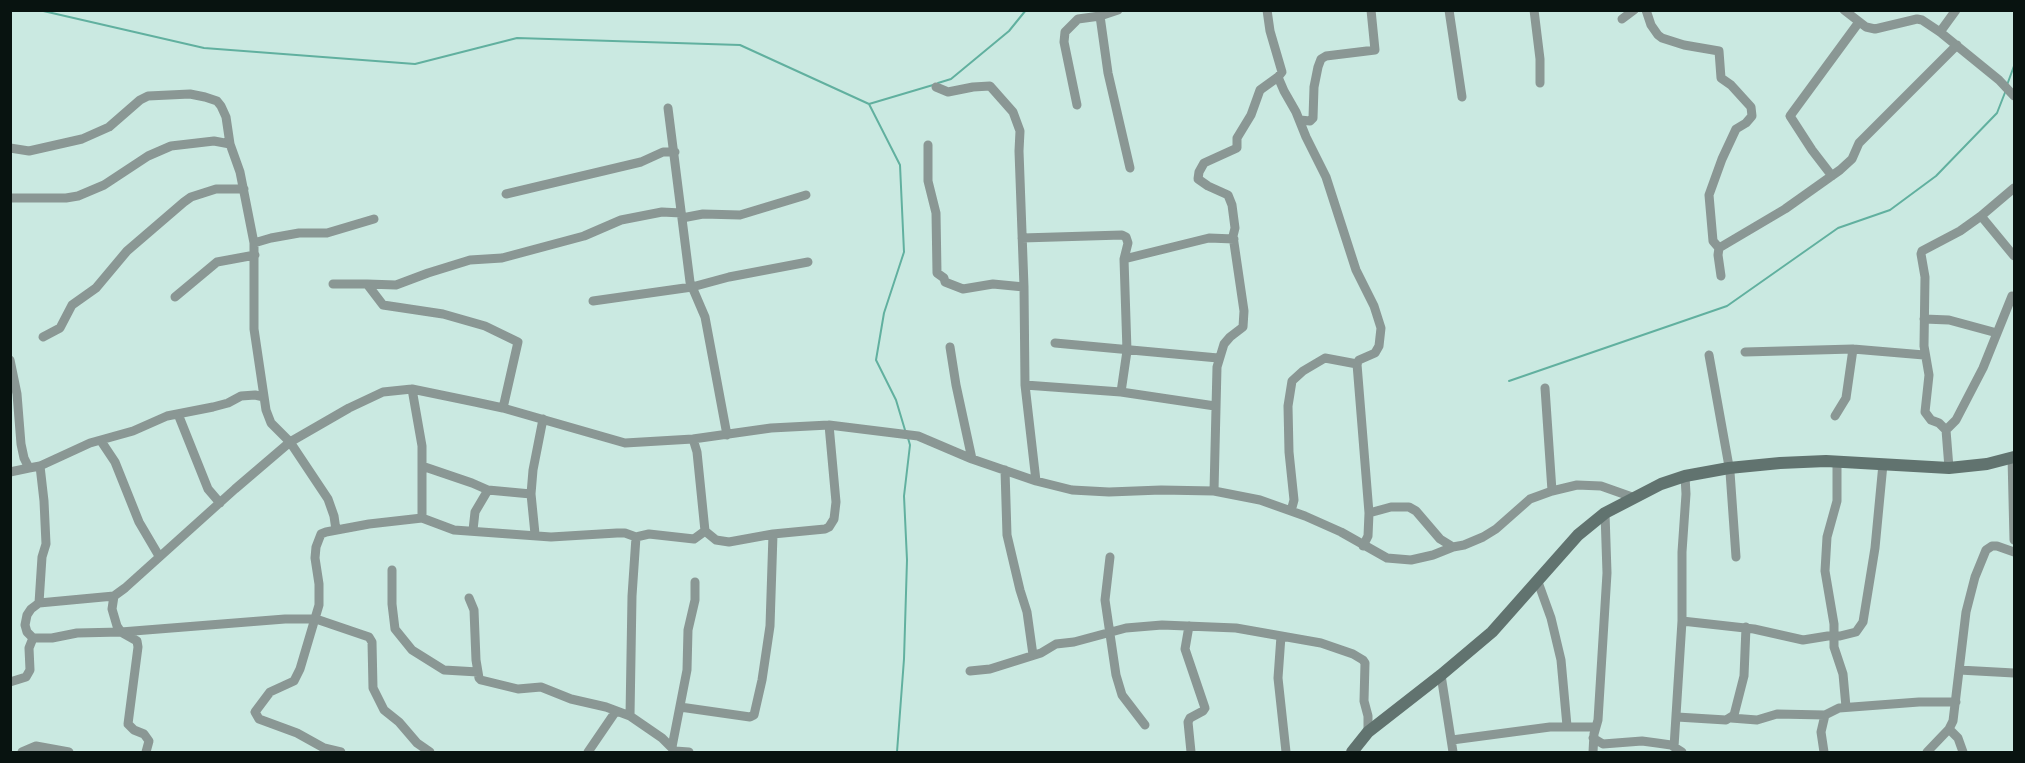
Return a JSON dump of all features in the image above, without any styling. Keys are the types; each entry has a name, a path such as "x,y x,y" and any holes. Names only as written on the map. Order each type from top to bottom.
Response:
{"street":[{"path":"1077,105 1064,42 1065,32 1078,20 1118,10"},
{"path":"1214,491 1218,358 1224,344 1243,327 1244,311 1234,238 1233,211 1228,195 1216,191 1198,179 1204,163 1238,148 1237,138 1251,115 1260,90 1282,72 1276,47 1271,38 1267,10"},
{"path":"1300,120 1310,121 1313,118 1314,87 1321,59 1326,56 1376,50 1371,10"},
{"path":"1449,10 1462,97"},
{"path":"1534,10 1540,59 1540,83"},
{"path":"1622,20 1634,10"},
{"path":"1646,10 1651,24 1662,38 1684,45 1719,51 1720,78 1731,85 1751,107 1752,116 1736,129 1709,195 1713,241 1719,248 1721,276"},
{"path":"1844,10 1866,27 1875,29 1917,15 2000,80 2014,96"},
{"path":"1940,32 1956,10"},
{"path":"1100,16 1108,73 1130,168"},
{"path":"1832,176 1790,116 1858,22"},
{"path":"1719,248 1785,210 1852,159 1858,143 1957,45"},
{"path":"1278,77 1326,177 1356,270 1374,306 1381,328 1379,346 1375,352 1359,360 1357,364 1370,513 1368,536 1364,546"},
{"path":"936,87 948,92 990,86 1013,112 1020,131 1018,151 1024,287 1025,385 1036,482"},
{"path":"10,148 29,151 72,142 109,127 143,98 190,94 217,101 226,117 230,144 240,172 254,243 254,329 266,410 271,423 290,442 328,499 336,530"},
{"path":"668,108 692,288 705,317 727,435"},
{"path":"10,198 78,196 104,184 148,156 171,146 214,141 230,144"},
{"path":"928,145 928,181 936,213 937,273 944,278 945,282 963,289 993,284 1024,287"},
{"path":"506,194 641,162 663,152 675,152"},
{"path":"1949,468 1946,429 1931,420 1926,412 1929,375 1924,355 1925,277 1921,259 1922,251 1960,231 2014,188"},
{"path":"43,337 60,328 72,304 96,288 127,251 184,202 191,197 216,189 244,189"},
{"path":"333,284 396,285 470,261 502,258 584,236 621,220 662,212 682,216 740,215 806,195"},
{"path":"1981,216 2014,256"},
{"path":"254,243 299,233 327,233 374,219"},
{"path":"1022,238 1122,235 1126,237 1128,243 1124,259 1127,351 1121,392"},
{"path":"1124,259 1209,238 1234,238"},
{"path":"175,297 217,262 255,255"},
{"path":"593,301 692,288 729,277 808,262"},
{"path":"367,284 383,304 442,314 485,326 518,342 502,408"},
{"path":"1946,429 1956,420 1983,368 2013,296"},
{"path":"1924,319 1949,320 1997,333"},
{"path":"1055,344 1218,358"},
{"path":"950,347 972,459"},
{"path":"1745,352 1853,349 1924,355"},
{"path":"1835,416 1846,398 1853,349"},
{"path":"1709,355 1729,468 1736,557"},
{"path":"1291,511 1294,500 1289,453 1288,406 1292,381 1303,371 1325,358 1357,364"},
{"path":"10,360 21,444 29,468"},
{"path":"1025,385 1121,392 1215,406"},
{"path":"1545,388 1551,491"},
{"path":"412,389 422,446 422,518"},
{"path":"429,752 417,743 399,723 387,715 380,703 372,680 373,648 370,640 363,635 316,619 231,622 33,638 27,632 25,625 27,615 39,603 114,596 290,442 349,408 383,392 412,389 502,408 625,443 693,439 771,428 829,425 918,436 972,459 1036,482 1072,490 1100,492 1214,491 1260,500 1341,532 1387,558 1411,560 1464,545 1496,529 1530,499 1551,491 1577,485 1601,486 1635,498"},
{"path":"10,472 40,466 90,443 133,431 167,416 228,403 241,396 264,397"},
{"path":"178,414 208,489 220,503"},
{"path":"535,534 531,494 532,470 543,419"},
{"path":"693,439 697,452 705,531 722,542 825,529 834,519 836,502 829,425"},
{"path":"101,441 116,462 139,522 159,556"},
{"path":"1352,753 1368,732 1492,632 1578,535 1605,513 1661,484 1729,468 1780,463 1837,462 1949,468 1987,464 2013,457 2014,540"},
{"path":"1837,462 1837,501 1827,537 1825,571 1834,624 1834,646 1843,674 1846,707"},
{"path":"1682,621 1746,627 1803,640 1856,632 1863,622 1875,548 1883,464"},
{"path":"39,603 42,557 46,544 40,466"},
{"path":"422,466 488,490 531,494"},
{"path":"1005,470 1006,535 1028,612 1033,655"},
{"path":"1593,738 1603,744 1641,741 1678,750 1682,552 1686,494 1684,477"},
{"path":"473,530 475,512 488,490"},
{"path":"1370,513 1391,507 1409,507 1416,511 1440,539 1453,547"},
{"path":"1593,753 1607,573 1605,513"},
{"path":"341,753 324,748 297,733 259,719 255,712 270,692 294,681 300,669 320,599 315,567 316,547 321,534 422,518 454,530 535,534 551,537 617,533 636,537 650,534 694,539 705,531"},
{"path":"680,707 750,717 754,715 770,626 773,534"},
{"path":"630,716 632,596 636,537"},
{"path":"1927,753 1949,729 1953,721 1966,612 1975,577 1986,550 1997,546 2014,552"},
{"path":"1110,557 1106,600 1116,675 1122,695 1145,725"},
{"path":"392,570 395,629 412,650 444,670 478,672"},
{"path":"675,750 687,670 688,630 696,600 695,582"},
{"path":"1538,582 1551,618 1561,660 1567,726"},
{"path":"114,596 112,609 121,632 137,642 128,724 134,730 144,734 149,741 146,753"},
{"path":"469,598 474,610 478,672 482,681 518,689 541,687 571,699 616,711 630,716 675,750 689,753"},
{"path":"970,671 990,669 1041,653 1056,644 1074,642 1140,626 1228,627 1321,643 1345,650 1364,660 1364,701 1368,716 1368,732"},
{"path":"1189,626 1185,649 1205,708 1190,718 1188,722 1191,753"},
{"path":"1731,718 1734,715 1744,676 1746,627"},
{"path":"1281,636 1278,678 1286,753"},
{"path":"10,682 26,677 30,670 29,648 33,638"},
{"path":"1959,670 2014,673"},
{"path":"1441,675 1453,753"},
{"path":"1677,717 1757,720 1777,714 1825,715 1846,707 1956,702"},
{"path":"588,753 616,711"},
{"path":"1824,753 1821,732 1825,715"},
{"path":"1452,740 1550,726 1596,727"},
{"path":"1949,729 1958,738 1963,753"},
{"path":"22,753 36,746 69,753"}],"waterway":[{"path":"39,10 204,48 415,64 517,38 740,45 869,104 933,85"},
{"path":"938,83 951,79 1009,31 1026,10"},
{"path":"2007,85 2014,66"},
{"path":"1509,381 1727,306 1838,228 1890,210 1936,176 1997,113 2006,90"},
{"path":"869,104 900,165 904,252 884,313 876,360 896,400 905,430"},
{"path":"897,752 904,659 907,560 904,496 910,445 908,438"}]}
